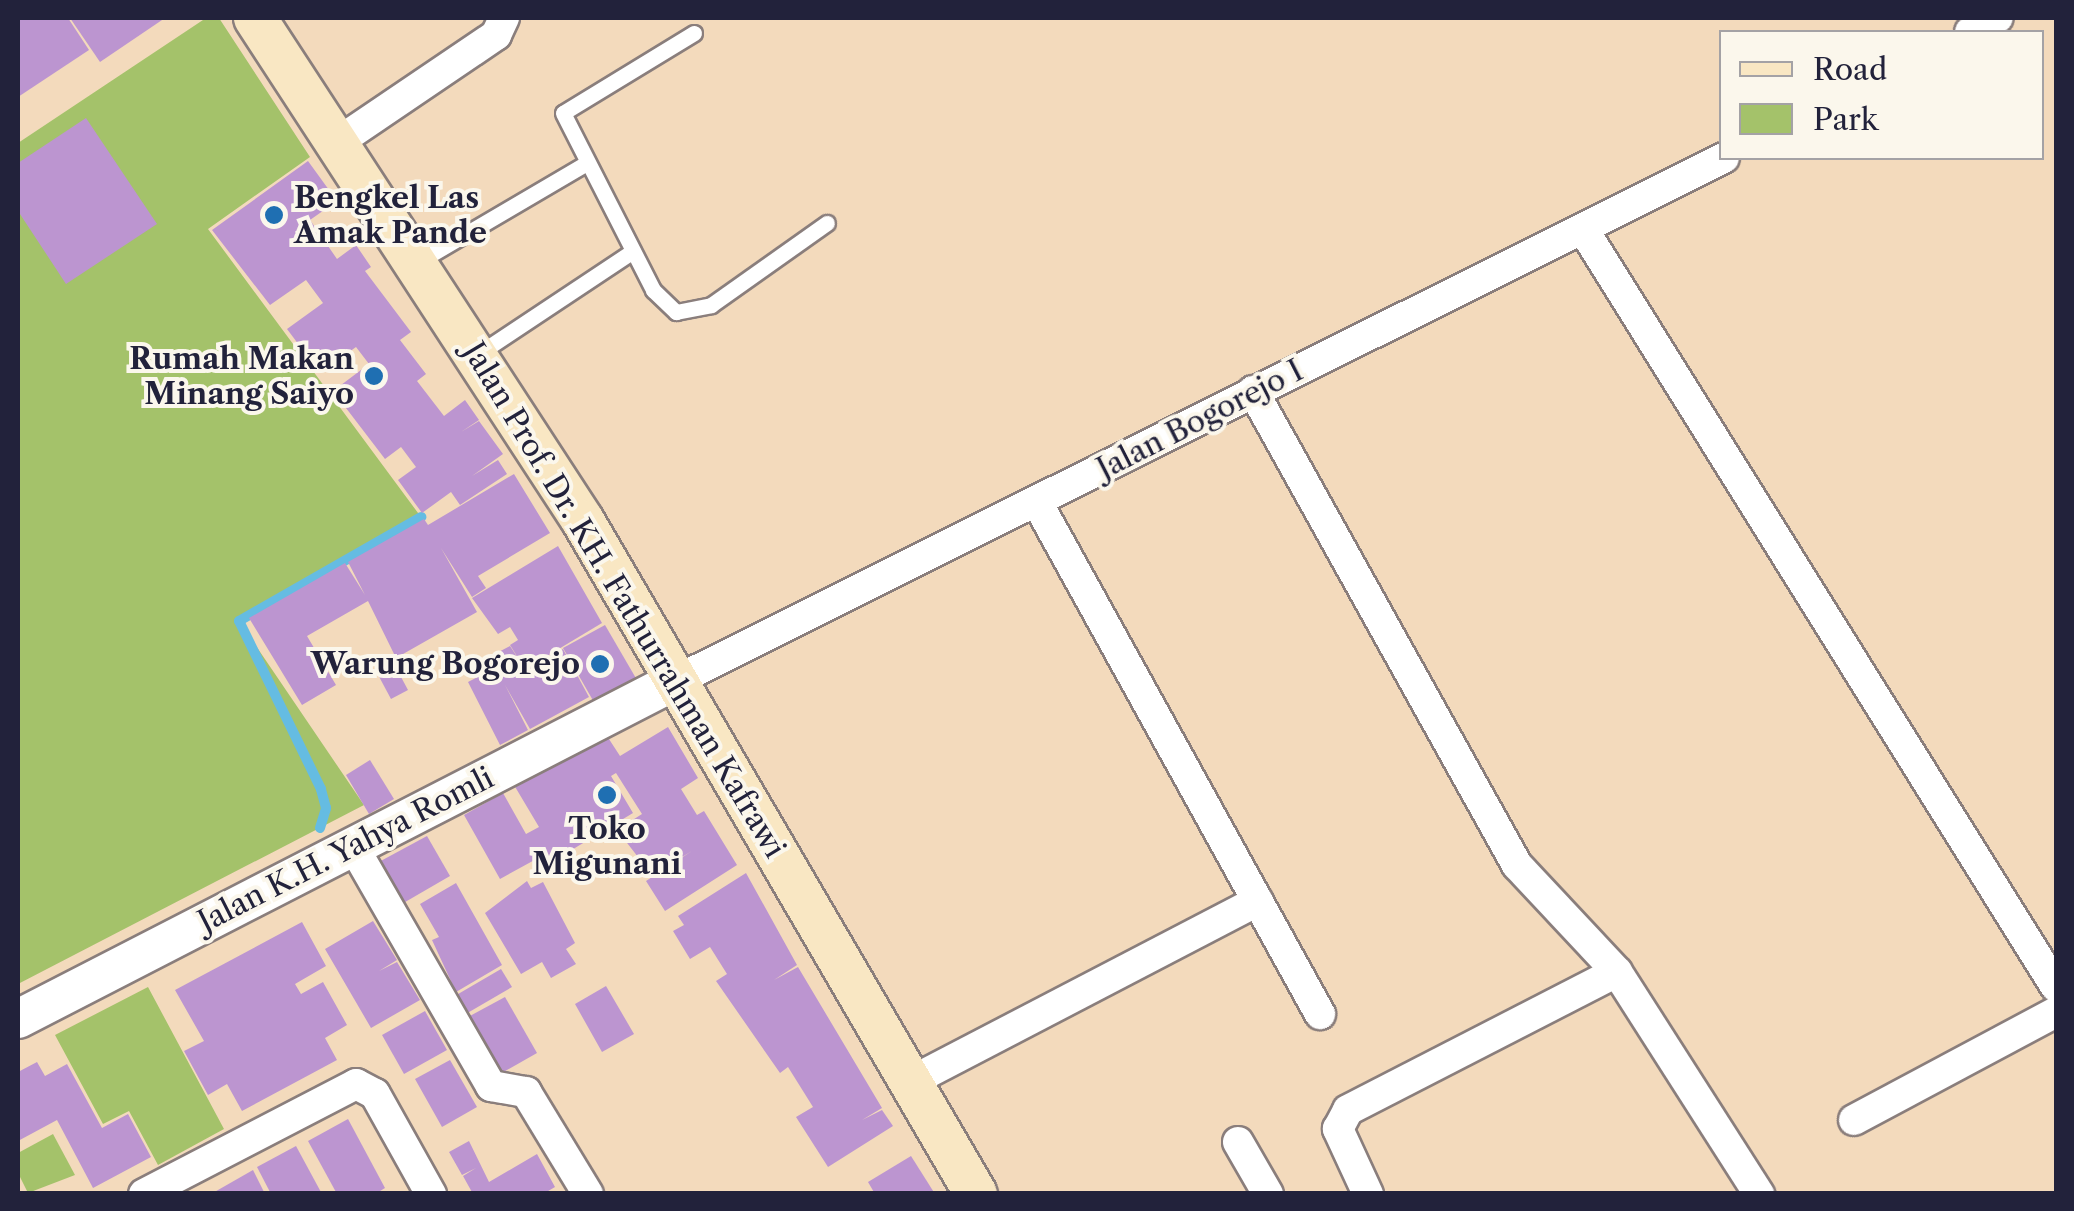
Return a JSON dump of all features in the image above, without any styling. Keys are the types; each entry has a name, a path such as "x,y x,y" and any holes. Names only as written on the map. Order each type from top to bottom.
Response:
{"main road":[{"name":"Jalan Prof. Dr. KH. Fathurrahman Kafrawi","path":"255,18 477,355 675,681 976,1194"}],"street":[{"path":"338,142 496,35 504,18"},
{"path":"1974,30 1998,18"},
{"name":"Jalan Bogorejo I","path":"675,681 1038,504 1253,391 1720,160"},
{"path":"1583,229 2056,986"},
{"path":"1253,391 1518,865 1617,972 1759,1194"},
{"path":"1038,504 1320,1014"},
{"name":"Jalan K.H. Yahya Romli","path":"18,1018 675,681"},
{"path":"352,846 490,1086 526,1092 588,1194"},
{"path":"910,1082 1258,901"},
{"path":"1368,1194 1338,1129 1348,1110 1617,972"},
{"path":"1854,1120 2056,1012"},
{"path":"144,1194 335,1090 356,1084 375,1094 431,1194"},
{"path":"1238,1142 1268,1194"}],"lane":[{"path":"694,33 564,110 653,290 685,312 711,304 826,224"},
{"path":"417,263 587,162"},
{"path":"477,355 633,252"}],"green space":[{"path":"206,18 219,18 310,157 208,229 421,517 239,621 364,805 18,984 18,143"},
{"path":"148,987 224,1129 158,1165 129,1111 103,1124 55,1035"},
{"path":"53,1134 75,1175 28,1193 18,1173 18,1153"}],"building":[{"path":"18,18 68,18 89,50 18,97"},
{"path":"70,18 165,18 100,62"},
{"path":"86,118 157,224 66,284 18,211 18,163"},
{"path":"308,161 337,201 310,220 337,259 356,245 371,267 365,271 411,332 400,340 426,374 417,381 444,416 465,400 479,420 461,432 479,421 503,454 472,476 498,460 507,474 460,505 451,492 422,513 398,480 416,467 401,447 385,459 333,391 369,364 356,347 320,373 287,329 323,303 306,280 270,305 212,230"},
{"path":"514,474 550,533 478,576 486,588 472,597 441,548 477,612 396,658 368,601 307,636 336,685 302,705 249,618 345,563 365,595 348,562 424,519 428,525"},
{"path":"558,546 602,623 532,665 563,649 589,697 530,729 505,685 528,730 500,745 468,682 497,667 491,656 510,646 525,669 510,645 518,640 510,627 498,634 472,598"},
{"name":"Warung Bogorejo","path":"605,625 637,680 595,704 563,648"},
{"path":"393,662 408,690 391,699 376,671"},
{"path":"668,727 698,778 681,789 697,815 704,811 737,865 665,911 646,881 692,851 652,875 617,830 642,814 616,773 611,776 633,813 545,866 540,857 500,879 464,815 503,793 526,834 539,827 514,785 607,736 620,756"},
{"path":"370,760 394,799 369,814 346,775"},
{"path":"427,836 450,876 400,905 377,863"},
{"path":"746,873 797,965 774,980 798,967 882,1108 862,1120 882,1110 893,1126 828,1167 796,1117 813,1107 788,1067 780,1073 716,981 727,974 710,947 690,959 673,931 684,925 678,916"},
{"path":"527,881 531,888 543,882 575,943 566,949 576,964 551,978 542,962 521,974 485,913"},
{"path":"456,883 502,965 456,992 432,940 439,937 420,904"},
{"path":"373,921 397,960 379,971 397,962 420,1000 371,1028 325,949"},
{"path":"302,922 326,966 295,984 301,994 323,982 347,1025 325,1038 337,1060 242,1111 227,1084 208,1095 184,1051 204,1041 175,990"},
{"path":"501,969 512,987 464,1015 453,997"},
{"path":"606,986 634,1034 602,1052 575,1004"},
{"path":"505,997 537,1053 500,1074 468,1017"},
{"path":"425,1011 447,1050 404,1074 382,1035"},
{"path":"450,1060 477,1107 442,1127 415,1079"},
{"path":"37,1062 45,1076 67,1064 102,1128 128,1114 151,1157 93,1188 57,1120 18,1141 18,1072"},
{"path":"348,1119 385,1188 375,1194 337,1194 308,1141"},
{"path":"469,1141 489,1182 537,1154 555,1187 543,1194 473,1194 463,1176 476,1168 462,1175 449,1152"},
{"path":"296,1146 322,1194 271,1194 257,1167"},
{"path":"911,1156 935,1194 875,1194 868,1182"},
{"path":"253,1170 265,1194 211,1194"}],"waterway":[{"path":"320,828 326,808 321,789 239,621 421,517"}],"place":[{"name":"Bengkel Las Amak Pande","path":"274,215"},
{"name":"Rumah Makan Minang Saiyo","path":"374,376"},
{"name":"Warung Bogorejo","path":"600,664"},
{"name":"Toko Migunani","path":"607,795"}]}
